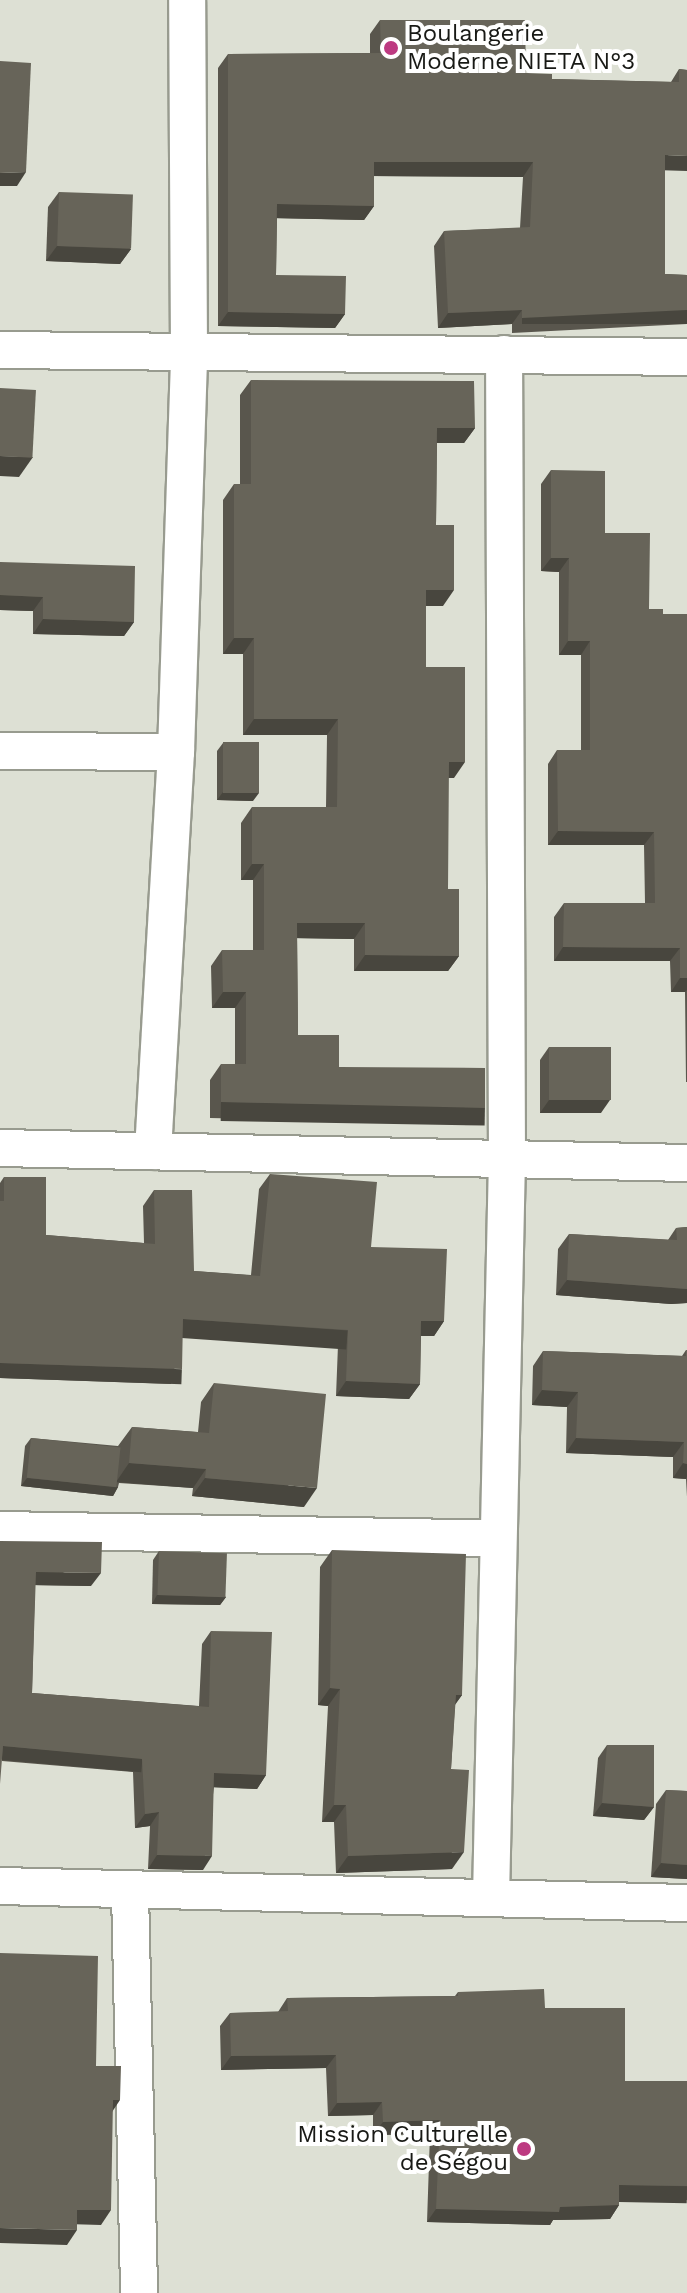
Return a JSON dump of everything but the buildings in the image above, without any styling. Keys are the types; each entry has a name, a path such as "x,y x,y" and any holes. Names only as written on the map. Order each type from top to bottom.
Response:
{"street":[{"path":"153,1151 176,752 189,351 187,0"},
{"path":"0,350 687,357"},
{"path":"491,1898 496,1539 507,1158 504,354"},
{"path":"0,751 176,752"},
{"path":"0,1148 687,1163"},
{"path":"0,1530 496,1539"},
{"path":"0,1886 130,1892 687,1903"},
{"path":"130,1892 139,2293"}],"place":[{"name":"Boulangerie Moderne NIETA N°3","path":"391,48"},
{"name":"Mission Culturelle de Ségou","path":"524,2149"}]}
